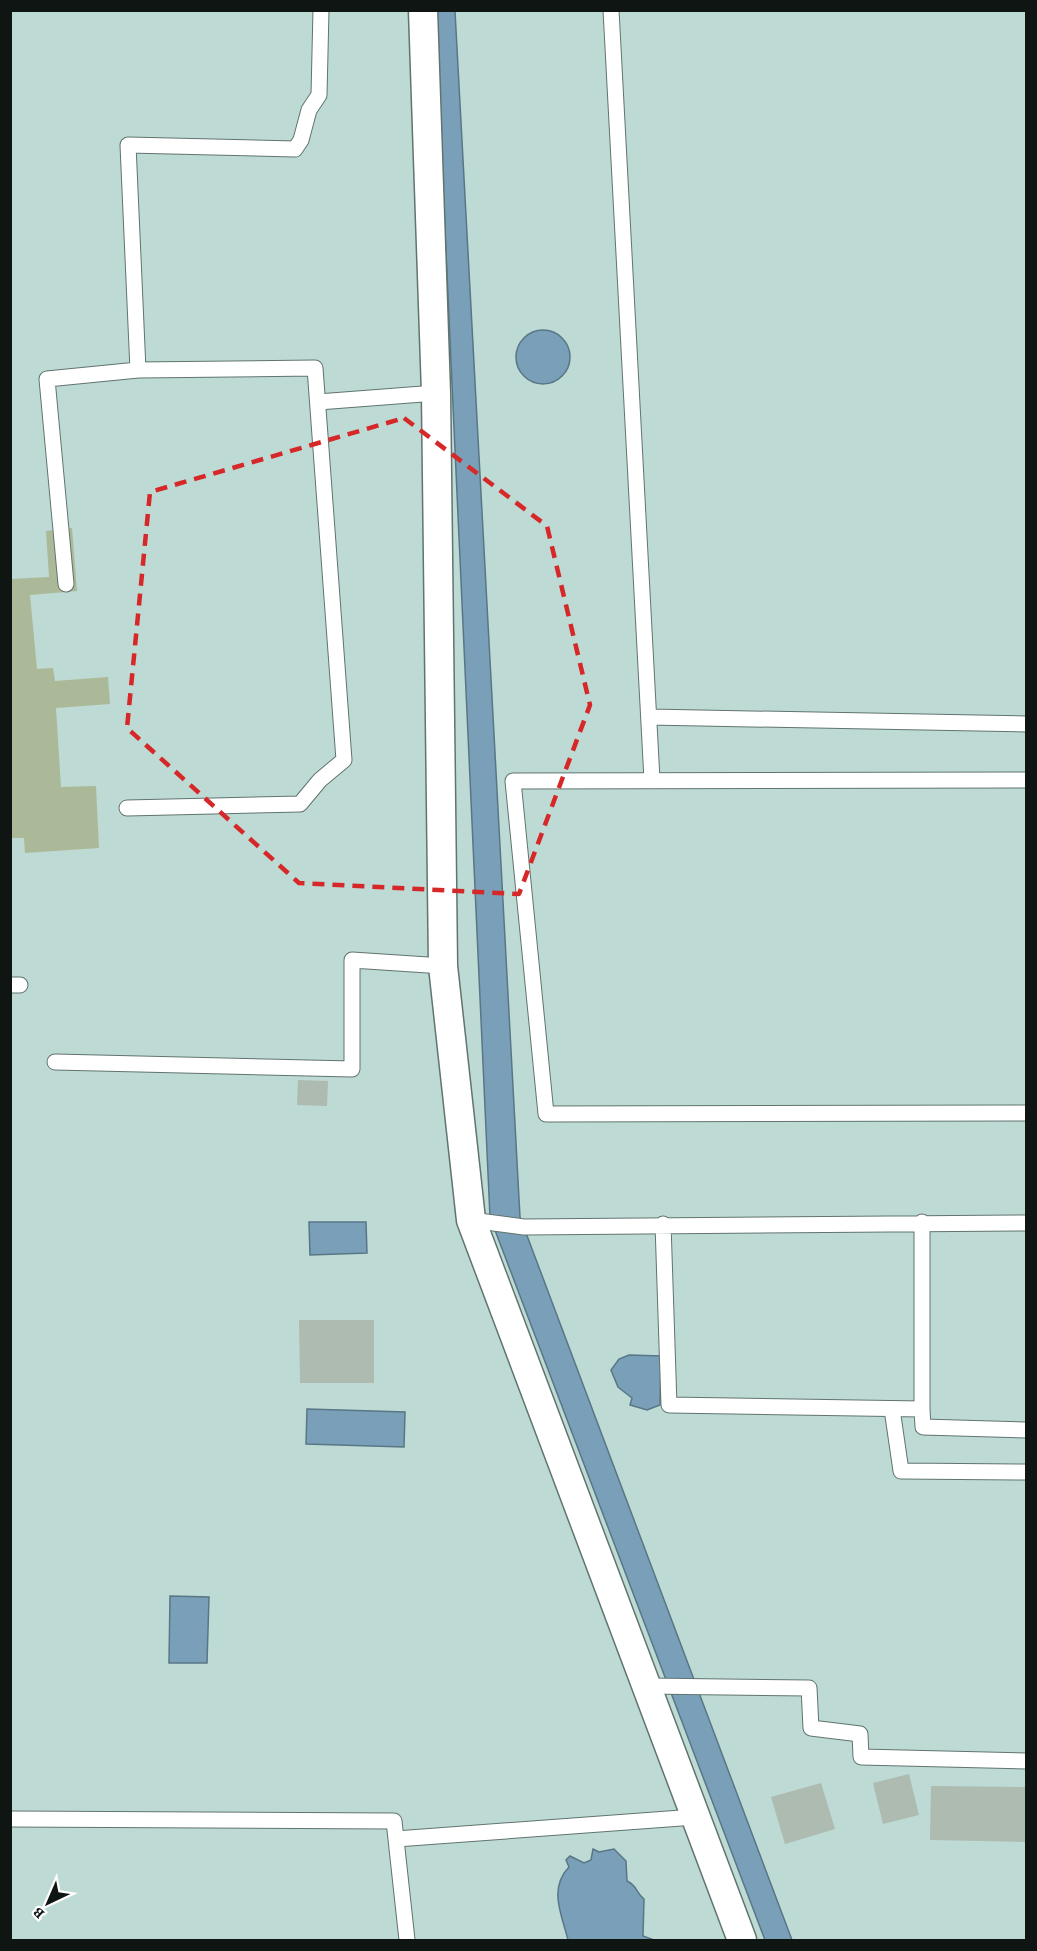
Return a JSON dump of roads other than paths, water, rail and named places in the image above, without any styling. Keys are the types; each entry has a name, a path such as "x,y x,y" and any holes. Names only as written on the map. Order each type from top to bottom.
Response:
{"street":[{"path":"423,10 436,393 443,966 482,1222 658,1687 695,1817 742,1941"}],"lane":[{"path":"138,370 128,145 295,148 301,140 309,110 319,95 321,10"},
{"path":"611,10 652,780"},
{"path":"66,584 47,379 138,370 315,368 344,760 320,780 300,804 127,808"},
{"path":"318,402 436,393"},
{"path":"649,717 1026,724"},
{"path":"1026,780 513,781 546,1114 1026,1113"},
{"path":"55,1062 352,1069 352,960 443,966"},
{"path":"482,1222 524,1227 663,1224 1026,1223"},
{"path":"922,1222 923,1427 1026,1430"},
{"path":"663,1224 669,1406 922,1409"},
{"path":"892,1409 901,1471 1026,1472"},
{"path":"658,1687 809,1689 811,1728 860,1734 861,1757 1026,1761"},
{"path":"396,1839 695,1817"},
{"path":"10,1820 394,1821 407,1941"}],"water":[{"path":"435,11 455,11 520,1217 792,1940 765,1940 490,1217"},
{"path":"543,330 553,332 562,338 568,347 570,357 568,367 562,376 553,382 543,384 533,382 524,376 518,367 516,357 518,347 524,338 533,332"},
{"path":"309,1222 366,1222 367,1253 310,1255"},
{"path":"629,1355 661,1356 660,1405 647,1410 630,1405 632,1398 618,1387 611,1370 619,1359"},
{"path":"307,1409 405,1412 404,1447 306,1444"},
{"path":"170,1596 209,1597 207,1663 169,1663"},
{"path":"593,1849 599,1852 614,1849 626,1861 627,1881 644,1899 643,1936 654,1940 568,1940 558,1902 559,1884 569,1867 566,1860 570,1856 584,1863 591,1860"}]}
